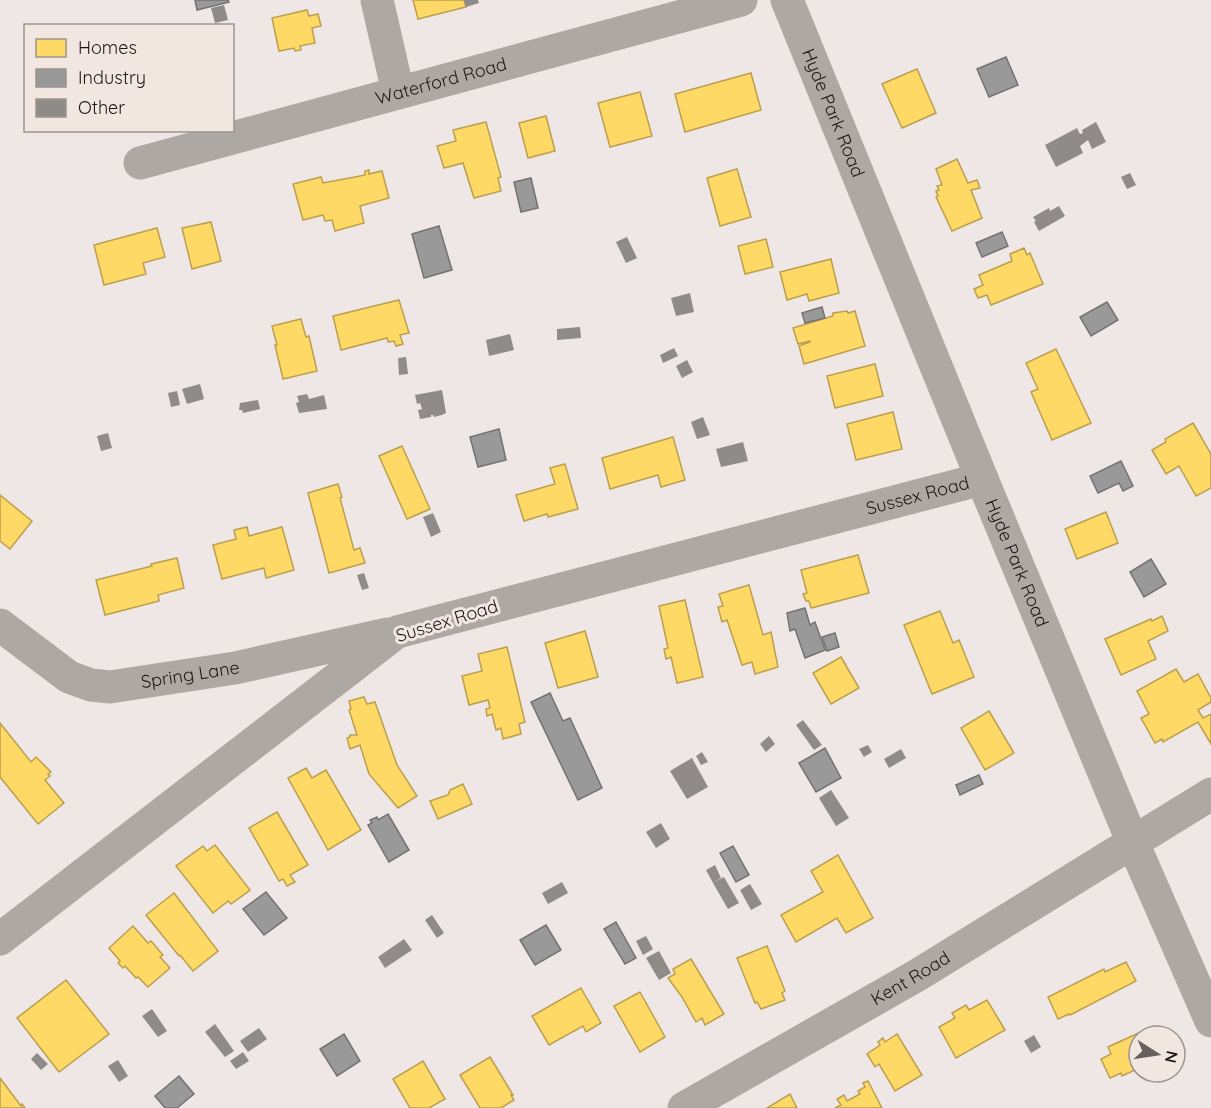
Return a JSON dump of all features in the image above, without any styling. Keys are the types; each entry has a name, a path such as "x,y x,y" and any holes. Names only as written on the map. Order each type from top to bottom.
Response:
{"street":[{"path":"377,0 398,92"},
{"name":"Waterford Road","path":"140,163 741,0"},
{"name":"Hyde Park Road","path":"787,0 1133,843 1211,1021"},
{"name":"Sussex Road","path":"0,939 397,632 982,478"},
{"name":"Spring Lane","path":"0,625 69,677 91,685 110,687 235,668 397,632"},
{"name":"Kent Road","path":"684,1108 916,976 1211,794"}],"building: Homes":[{"path":"413,0 464,0 466,7 418,19"},
{"path":"307,10 309,16 318,14 321,26 312,28 315,43 300,46 301,50 295,51 294,48 279,51 272,18"},
{"path":"917,69 936,113 902,128 882,84"},
{"path":"751,73 761,110 685,132 675,94"},
{"path":"640,92 652,136 610,147 598,103"},
{"path":"546,116 555,151 528,158 519,123"},
{"path":"486,122 501,177 498,178 501,191 474,198 463,163 444,168 437,146 456,141 453,130"},
{"path":"957,159 968,183 977,180 980,188 971,190 982,218 952,231 936,197 938,196 936,191 939,190 937,186 942,185 936,169"},
{"path":"737,169 751,217 720,226 707,178"},
{"path":"369,170 369,174 382,171 389,198 360,206 364,223 335,231 332,220 325,221 323,215 303,220 293,184 321,177 323,183 365,175 365,171"},
{"path":"211,222 221,261 192,269 182,228"},
{"path":"157,228 165,257 143,263 146,274 104,285 94,245"},
{"path":"766,239 773,267 745,274 738,246"},
{"path":"1024,248 1027,255 1030,253 1043,284 991,305 987,295 978,298 974,289 983,285 979,275 1012,261 1010,254"},
{"path":"831,259 839,293 809,301 807,294 787,300 780,272"},
{"path":"399,300 409,333 400,335 403,344 396,346 394,341 388,342 387,338 341,350 333,316"},
{"path":"847,311 848,313 855,311 865,346 804,364 799,346 810,341 798,344 793,328 833,316 833,313"},
{"path":"301,319 306,337 309,336 317,371 283,379 272,326"},
{"path":"1056,349 1091,423 1052,440 1031,392 1038,389 1026,363"},
{"path":"875,364 883,396 835,408 827,376"},
{"path":"893,412 902,449 856,460 847,424"},
{"path":"1193,423 1211,454 1211,488 1196,496 1179,466 1166,474 1152,450 1166,442 1165,439"},
{"path":"673,437 685,480 661,487 658,475 610,489 602,458"},
{"path":"402,446 430,509 407,519 379,456"},
{"path":"565,464 578,509 548,517 547,514 524,521 516,495 555,484 550,468"},
{"path":"338,484 354,550 360,548 365,563 329,573 308,493"},
{"path":"0,495 32,521 10,549 0,541"},
{"path":"1106,512 1118,543 1077,559 1065,529"},
{"path":"247,527 249,536 282,527 294,570 266,578 264,568 222,579 213,545 236,539 234,530"},
{"path":"858,555 869,593 811,608 803,594 807,593 801,570"},
{"path":"177,558 184,588 158,595 159,601 105,615 96,580"},
{"path":"749,585 763,635 771,632 778,667 755,674 752,662 742,665 727,620 722,622 718,607 723,606 719,594"},
{"path":"685,600 703,677 677,683 671,657 666,659 664,649 668,648 659,606"},
{"path":"940,611 953,643 959,640 974,677 932,694 904,625"},
{"path":"1162,616 1168,631 1148,641 1156,659 1121,675 1105,639"},
{"path":"585,631 598,677 558,688 545,643"},
{"path":"507,647 525,722 519,724 521,734 503,739 501,728 496,730 492,714 487,716 486,709 490,708 488,700 469,705 462,676 482,671 478,654"},
{"path":"841,657 859,688 831,704 813,673"},
{"path":"1176,669 1184,682 1198,674 1211,698 1211,702 1198,710 1203,718 1211,714 1211,744 1198,722 1163,742 1162,739 1155,743 1141,718 1149,714 1137,691"},
{"path":"364,697 367,704 375,702 397,765 417,796 398,808 369,774 360,745 350,749 347,738 350,735 357,735 349,710 351,709 349,701"},
{"path":"989,711 1014,753 985,770 961,728"},
{"path":"0,723 31,762 36,757 51,772 45,780 64,803 38,824 0,777"},
{"path":"306,768 312,778 326,770 361,830 328,850 288,778"},
{"path":"463,784 472,804 438,819 430,801 448,795 450,790"},
{"path":"277,812 308,865 290,875 295,882 287,886 283,879 279,881 249,828"},
{"path":"215,845 250,890 231,904 228,901 213,913 176,866 203,846 207,851"},
{"path":"838,855 873,918 846,933 837,918 796,942 781,915 823,892 811,871"},
{"path":"174,893 218,951 193,971 146,915"},
{"path":"133,926 148,943 151,941 163,955 160,957 170,968 148,987 125,966 123,968 118,963 120,961 109,948"},
{"path":"767,946 785,991 782,993 785,1000 761,1009 757,1002 755,1003 737,958"},
{"path":"691,959 724,1014 705,1025 702,1018 696,1022 668,978 675,974 673,969"},
{"path":"1126,962 1136,981 1058,1019 1048,997 1104,969 1105,972"},
{"path":"66,980 109,1034 59,1072 17,1018"},
{"path":"581,988 601,1023 586,1032 583,1026 549,1045 532,1016"},
{"path":"640,992 665,1037 640,1052 614,1006"},
{"path":"987,1000 1005,1030 956,1058 939,1027 955,1018 952,1013 966,1005 969,1010"},
{"path":"897,1034 922,1075 895,1091 879,1064 875,1067 867,1054 880,1045 878,1042 883,1038 885,1042"},
{"path":"1127,1038 1127,1074 1122,1076 1121,1073 1110,1078 1101,1059 1111,1054 1108,1047"},
{"path":"490,1057 513,1095 511,1095 514,1100 501,1108 480,1108 460,1075"},
{"path":"423,1061 445,1099 429,1108 410,1108 393,1079"},
{"path":"0,1078 21,1106 22,1104 25,1108 0,1108"},
{"path":"868,1081 882,1108 835,1108 841,1105 837,1099 844,1095 847,1101 860,1094 858,1091 865,1087 863,1083"},
{"path":"790,1094 797,1108 767,1108"}],"building: Industry":[{"path":"195,0 228,0 229,2 197,10"},
{"path":"1006,57 1018,85 989,97 977,69"},
{"path":"531,178 538,208 521,212 514,182"},
{"path":"439,226 452,270 424,278 412,234"},
{"path":"1002,232 1008,246 982,257 976,243"},
{"path":"1107,302 1118,320 1091,336 1080,317"},
{"path":"822,307 825,318 805,323 802,313"},
{"path":"499,429 506,460 478,467 470,437"},
{"path":"1121,461 1133,486 1123,491 1119,483 1098,493 1090,476"},
{"path":"1151,559 1166,584 1144,597 1130,572"},
{"path":"805,608 810,625 815,622 825,650 805,658 795,629 790,631 787,613"},
{"path":"835,633 839,647 827,651 822,637"},
{"path":"550,693 563,721 570,718 602,788 578,800 531,702"},
{"path":"825,748 841,778 816,792 799,763"},
{"path":"979,775 983,784 960,795 956,785"},
{"path":"388,814 409,850 389,862 368,825 372,823 370,820 377,817 378,820"},
{"path":"733,846 749,875 736,882 720,853"},
{"path":"266,892 287,918 264,935 243,909"},
{"path":"616,922 636,958 625,964 604,929"},
{"path":"546,925 561,950 535,965 520,940"},
{"path":"344,1034 360,1061 337,1076 320,1049"},
{"path":"179,1076 194,1094 177,1108 165,1108 155,1096"}],"building: Other":[{"path":"464,0 478,0 479,3 466,7"},
{"path":"224,5 228,20 215,23 211,8"},
{"path":"1096,122 1106,142 1092,149 1088,140 1080,146 1083,153 1056,167 1045,145 1077,128 1080,134 1083,133 1082,130"},
{"path":"1130,173 1136,185 1127,189 1121,177"},
{"path":"1059,206 1065,216 1039,231 1033,217 1049,208 1050,211"},
{"path":"627,237 637,258 626,263 616,242"},
{"path":"690,293 694,312 676,316 671,298"},
{"path":"580,327 581,338 557,340 557,329"},
{"path":"510,334 514,350 489,356 486,340"},
{"path":"674,348 678,356 663,363 660,355"},
{"path":"406,357 408,374 399,375 398,358"},
{"path":"687,360 693,372 682,378 676,366"},
{"path":"200,384 204,399 187,404 182,389"},
{"path":"442,390 446,413 420,419 418,410 422,409 420,403 417,404 415,395"},
{"path":"177,391 180,405 171,407 168,393"},
{"path":"307,394 309,399 324,395 327,409 299,413 296,403 299,402 297,396"},
{"path":"258,400 260,409 243,413 239,410 240,403"},
{"path":"703,417 710,435 697,439 691,422"},
{"path":"108,433 112,448 101,451 97,436"},
{"path":"743,442 748,461 721,467 716,449"},
{"path":"433,513 441,532 431,537 423,517"},
{"path":"364,573 369,588 362,590 357,575"},
{"path":"803,720 822,745 814,750 796,725"},
{"path":"769,736 775,744 766,752 760,744"},
{"path":"868,745 872,752 864,757 859,749"},
{"path":"901,749 906,758 889,768 884,759"},
{"path":"702,752 708,762 701,765 696,756"},
{"path":"692,758 708,787 687,799 670,771"},
{"path":"831,790 849,818 836,826 819,798"},
{"path":"661,823 670,839 656,848 646,832"},
{"path":"715,865 721,878 713,883 706,870"},
{"path":"724,877 739,903 728,909 713,883"},
{"path":"562,882 568,893 548,904 542,893"},
{"path":"750,884 762,904 751,910 740,890"},
{"path":"432,915 444,933 437,938 425,920"},
{"path":"646,936 653,949 643,955 636,941"},
{"path":"404,939 412,950 385,968 378,957"},
{"path":"659,951 671,973 659,980 646,958"},
{"path":"152,1009 167,1031 158,1037 142,1016"},
{"path":"215,1024 234,1051 225,1057 205,1032"},
{"path":"259,1028 267,1039 248,1052 240,1041"},
{"path":"1034,1035 1041,1047 1031,1053 1024,1041"},
{"path":"243,1052 249,1061 236,1069 230,1061"},
{"path":"37,1053 48,1064 41,1070 31,1059"},
{"path":"118,1060 128,1076 119,1082 108,1066"}]}
